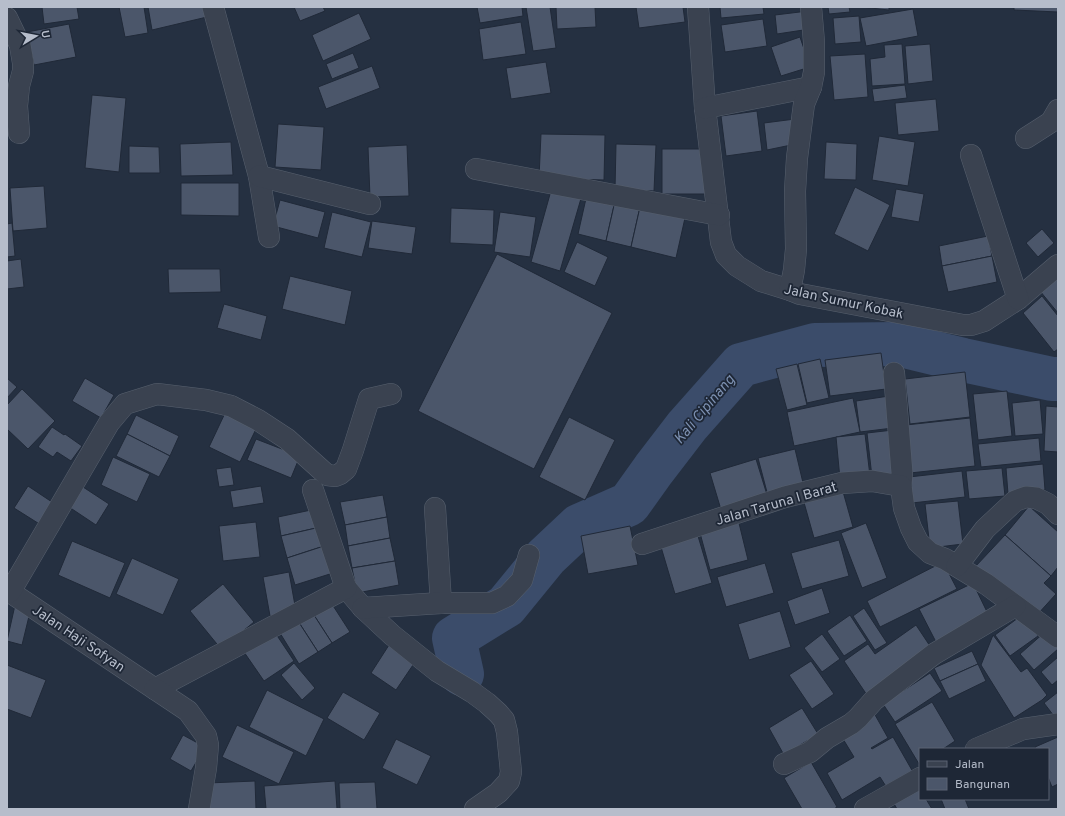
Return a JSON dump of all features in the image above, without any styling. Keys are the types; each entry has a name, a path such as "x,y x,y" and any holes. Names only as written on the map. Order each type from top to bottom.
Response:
{"street":[{"path":"213,7 259,176 269,237"},
{"name":"Jalan Sumur Kobak","path":"698,7 705,108 719,215 721,242 726,255 737,266 761,282 800,294 963,325 971,325 984,321 1018,299 1058,265"},
{"path":"790,290 796,249 796,158 804,104 811,87 814,72 814,42 811,7"},
{"path":"7,18 20,45 23,63 17,106 19,133"},
{"path":"705,108 811,87"},
{"path":"1026,138 1051,122 1058,110"},
{"path":"971,155 1018,299"},
{"path":"476,169 719,215"},
{"path":"259,176 370,204"},
{"path":"894,373 902,473 901,486 911,528 918,542 930,553 945,559 986,584 1058,637"},
{"path":"8,591 109,422 125,404 157,394 206,400 231,406 258,420 287,439 327,475 335,476 346,469 369,399 392,394"},
{"name":"Jalan Taruna I Barat","path":"642,544 785,497 842,483 872,481 901,486"},
{"path":"313,490 346,588 363,608 392,635 437,671 487,703 504,720 507,732 511,772 509,781 498,793 475,809"},
{"path":"957,566 985,529 1014,501 1026,497 1036,498 1048,504 1058,514"},
{"path":"435,508 441,603"},
{"path":"363,608 441,603 492,603 507,596 522,580 529,555"},
{"path":"152,687 346,588"},
{"name":"Jalan Haji Sofyan","path":"8,591 188,711 206,736 208,745 206,768 199,809"},
{"path":"784,764 810,752 827,738 851,724 874,700 934,654 1015,606"},
{"path":"978,748 1023,729 1058,724"},
{"path":"865,809 919,779"}],"building":[{"path":"42,7 77,7 79,19 44,24"},
{"path":"119,7 144,7 148,33 125,37"},
{"path":"148,7 205,7 207,17 152,30"},
{"path":"294,7 323,7 325,11 300,21"},
{"path":"477,7 522,7 523,16 480,23"},
{"path":"526,7 550,7 556,48 533,51"},
{"path":"556,7 595,7 596,27 557,29"},
{"path":"636,7 683,7 685,22 639,28"},
{"path":"720,7 763,7 764,14 721,18"},
{"path":"828,7 849,7 850,12 829,14"},
{"path":"861,7 889,7 889,10"},
{"path":"1014,7 1058,7 1058,12 1014,10"},
{"path":"913,9 918,36 866,46 860,18"},
{"path":"808,11 810,29 777,34 775,15"},
{"path":"359,13 371,39 323,61 312,35"},
{"path":"859,16 861,42 835,44 833,18"},
{"path":"763,19 767,46 725,52 721,25"},
{"path":"521,22 526,54 483,60 479,29"},
{"path":"69,24 76,57 34,65 27,32"},
{"path":"800,37 810,67 781,76 771,47"},
{"path":"902,44 905,84 872,86 870,59 885,57 884,45"},
{"path":"930,44 933,81 908,84 905,46"},
{"path":"353,53 359,68 332,79 326,64"},
{"path":"865,54 868,97 834,100 830,56"},
{"path":"546,62 551,93 511,99 506,68"},
{"path":"372,66 380,88 326,109 318,87"},
{"path":"905,85 907,98 874,102 872,89"},
{"path":"92,95 126,98 119,172 85,168"},
{"path":"936,99 939,131 898,135 895,103"},
{"path":"757,111 762,151 726,156 721,116"},
{"path":"795,119 796,144 767,150 764,123"},
{"path":"278,124 324,127 321,170 275,167"},
{"path":"541,134 605,135 604,180 539,178"},
{"path":"879,136 915,142 908,186 872,180"},
{"path":"231,142 233,175 181,176 180,144"},
{"path":"826,142 857,144 856,180 824,179"},
{"path":"616,144 656,145 654,191 615,189"},
{"path":"407,145 409,196 370,197 368,147"},
{"path":"129,146 159,147 160,173 129,173"},
{"path":"662,149 708,149 708,194 662,194"},
{"path":"181,183 239,183 239,216 181,215"},
{"path":"44,186 47,228 13,231 10,188"},
{"path":"552,187 582,195 560,271 531,262"},
{"path":"855,187 890,205 868,251 834,234"},
{"path":"896,189 924,194 919,222 891,217"},
{"path":"587,194 615,201 606,241 578,234"},
{"path":"280,200 325,212 318,238 273,226"},
{"path":"615,201 640,207 631,247 606,241"},
{"path":"640,207 685,218 676,258 631,247"},
{"path":"451,208 494,210 493,245 450,243"},
{"path":"332,212 371,222 362,257 324,248"},
{"path":"500,212 536,217 530,257 494,252"},
{"path":"372,221 416,227 412,254 368,248"},
{"path":"12,223 15,256 7,257 7,224"},
{"path":"1042,229 1054,243 1038,257 1026,243"},
{"path":"988,236 992,256 942,266 939,246"},
{"path":"577,242 608,257 595,286 564,272"},
{"path":"497,254 612,313 534,469 418,411"},
{"path":"992,256 997,282 948,292 942,266"},
{"path":"21,259 24,287 7,289 7,261"},
{"path":"168,269 220,269 221,292 169,293"},
{"path":"290,276 352,291 345,325 282,309"},
{"path":"1056,277 1058,279 1058,313 1040,291"},
{"path":"1042,296 1058,316 1058,349 1054,352 1023,313"},
{"path":"224,304 267,316 261,340 217,328"},
{"path":"881,353 886,389 830,396 825,360"},
{"path":"820,359 829,398 807,403 798,364"},
{"path":"797,364 807,405 787,410 776,369"},
{"path":"965,372 970,417 910,424 905,379"},
{"path":"7,378 17,387 7,398"},
{"path":"85,378 114,395 101,418 72,401"},
{"path":"22,389 55,421 28,449 7,429 7,405"},
{"path":"1007,391 1012,436 978,440 973,394"},
{"path":"889,396 893,428 860,432 856,401"},
{"path":"853,398 860,432 794,446 787,412"},
{"path":"1040,400 1043,434 1015,436 1012,403"},
{"path":"1046,406 1058,407 1058,452 1044,451"},
{"path":"226,411 257,427 240,462 209,447"},
{"path":"136,415 179,436 170,456 127,434"},
{"path":"569,417 615,440 585,500 539,477"},
{"path":"970,418 975,466 910,473 906,425"},
{"path":"52,427 82,446 71,461 57,452 53,457 38,447"},
{"path":"893,430 899,474 872,477 867,433"},
{"path":"127,434 170,456 159,477 116,456"},
{"path":"865,434 870,476 840,479 836,437"},
{"path":"1039,438 1041,461 981,467 978,444"},
{"path":"256,439 300,456 291,478 247,460"},
{"path":"795,449 804,487 768,496 758,458"},
{"path":"113,457 150,474 137,502 101,485"},
{"path":"756,459 768,498 722,513 710,473"},
{"path":"1043,464 1045,490 1008,494 1006,468"},
{"path":"231,467 234,485 219,487 216,469"},
{"path":"1002,468 1005,496 969,499 966,471"},
{"path":"962,471 965,497 912,503 909,477"},
{"path":"80,485 109,504 96,525 66,505"},
{"path":"28,486 55,504 41,525 14,508"},
{"path":"261,486 264,503 233,508 230,491"},
{"path":"842,488 853,527 814,538 803,499"},
{"path":"383,495 387,517 345,525 340,502"},
{"path":"958,501 963,544 930,548 925,504"},
{"path":"1029,506 1058,532 1058,567 1051,576 1005,535"},
{"path":"311,510 316,528 281,536 278,517"},
{"path":"387,517 390,538 348,546 345,525"},
{"path":"256,522 260,557 223,561 219,526"},
{"path":"739,523 748,560 710,570 700,533"},
{"path":"866,523 887,578 862,588 841,533"},
{"path":"630,526 638,565 588,574 581,536"},
{"path":"316,528 324,546 287,558 281,536"},
{"path":"1005,535 1051,576 1044,583 1056,594 1037,615 975,567"},
{"path":"698,536 712,583 675,594 661,547"},
{"path":"390,538 395,561 352,568 348,546"},
{"path":"839,540 849,576 802,589 791,553"},
{"path":"72,541 125,563 110,598 58,575"},
{"path":"324,546 333,573 295,585 287,558"},
{"path":"132,558 179,579 163,615 116,594"},
{"path":"395,561 399,585 357,593 352,568"},
{"path":"943,562 957,589 880,627 867,601"},
{"path":"765,563 774,593 726,607 717,577"},
{"path":"289,572 296,611 270,616 263,577"},
{"path":"973,583 989,616 936,642 919,609"},
{"path":"223,584 254,622 221,649 190,611"},
{"path":"822,588 830,613 795,625 787,601"},
{"path":"330,601 350,632 332,643 312,612"},
{"path":"15,605 31,608 22,645 7,641"},
{"path":"864,608 887,643 875,650 853,616"},
{"path":"780,611 791,647 749,660 738,624"},
{"path":"312,612 332,643 318,652 298,621"},
{"path":"850,615 867,641 844,656 827,631"},
{"path":"1022,615 1038,636 1010,656 995,635"},
{"path":"298,621 318,652 299,664 280,633"},
{"path":"916,625 934,652 869,698 844,661 868,644 875,654"},
{"path":"274,631 294,661 264,681 244,652"},
{"path":"1045,632 1058,647 1058,649 1034,670 1020,654"},
{"path":"822,634 840,659 822,672 804,648"},
{"path":"993,635 1021,672 1027,668 1047,695 1042,700 1014,718 981,665"},
{"path":"389,645 415,662 396,690 371,673"},
{"path":"972,651 978,664 940,681 934,668"},
{"path":"1058,657 1058,680 1052,685 1041,672"},
{"path":"811,661 834,694 812,709 789,675"},
{"path":"294,663 315,688 302,700 281,675"},
{"path":"978,664 986,681 949,699 940,681"},
{"path":"7,665 46,680 31,718 7,709"},
{"path":"930,673 942,691 895,722 883,704"},
{"path":"267,690 324,719 306,756 249,727"},
{"path":"343,692 380,713 364,740 327,718"},
{"path":"1058,692 1058,719 1057,720 1044,703"},
{"path":"932,702 955,741 944,748 919,748 919,764 895,724"},
{"path":"802,708 818,734 784,755 769,728"},
{"path":"874,713 888,738 871,748 872,749 893,737 913,772 887,788 880,777 842,800 827,773 854,757 840,734"},
{"path":"237,725 294,752 279,784 222,757"},
{"path":"183,735 205,747 191,771 170,759"},
{"path":"1058,737 1058,784 1052,787 1049,780 1049,748 1035,747"},
{"path":"396,739 431,756 417,785 382,768"},
{"path":"811,762 837,807 834,809 802,809 784,778"},
{"path":"255,781 256,809 209,809 208,783"},
{"path":"335,781 337,809 266,809 264,786"},
{"path":"375,782 377,809 340,809 339,783"},
{"path":"919,789 919,800 927,800 932,809 897,809 893,802"},
{"path":"941,800 965,800 969,809 945,809"}],"waterway":[{"name":"Kali Cipinang","path":"462,674 454,638 506,606 546,557 579,526 629,504 687,426 741,365 815,345 897,344 963,360 1058,379"}]}
